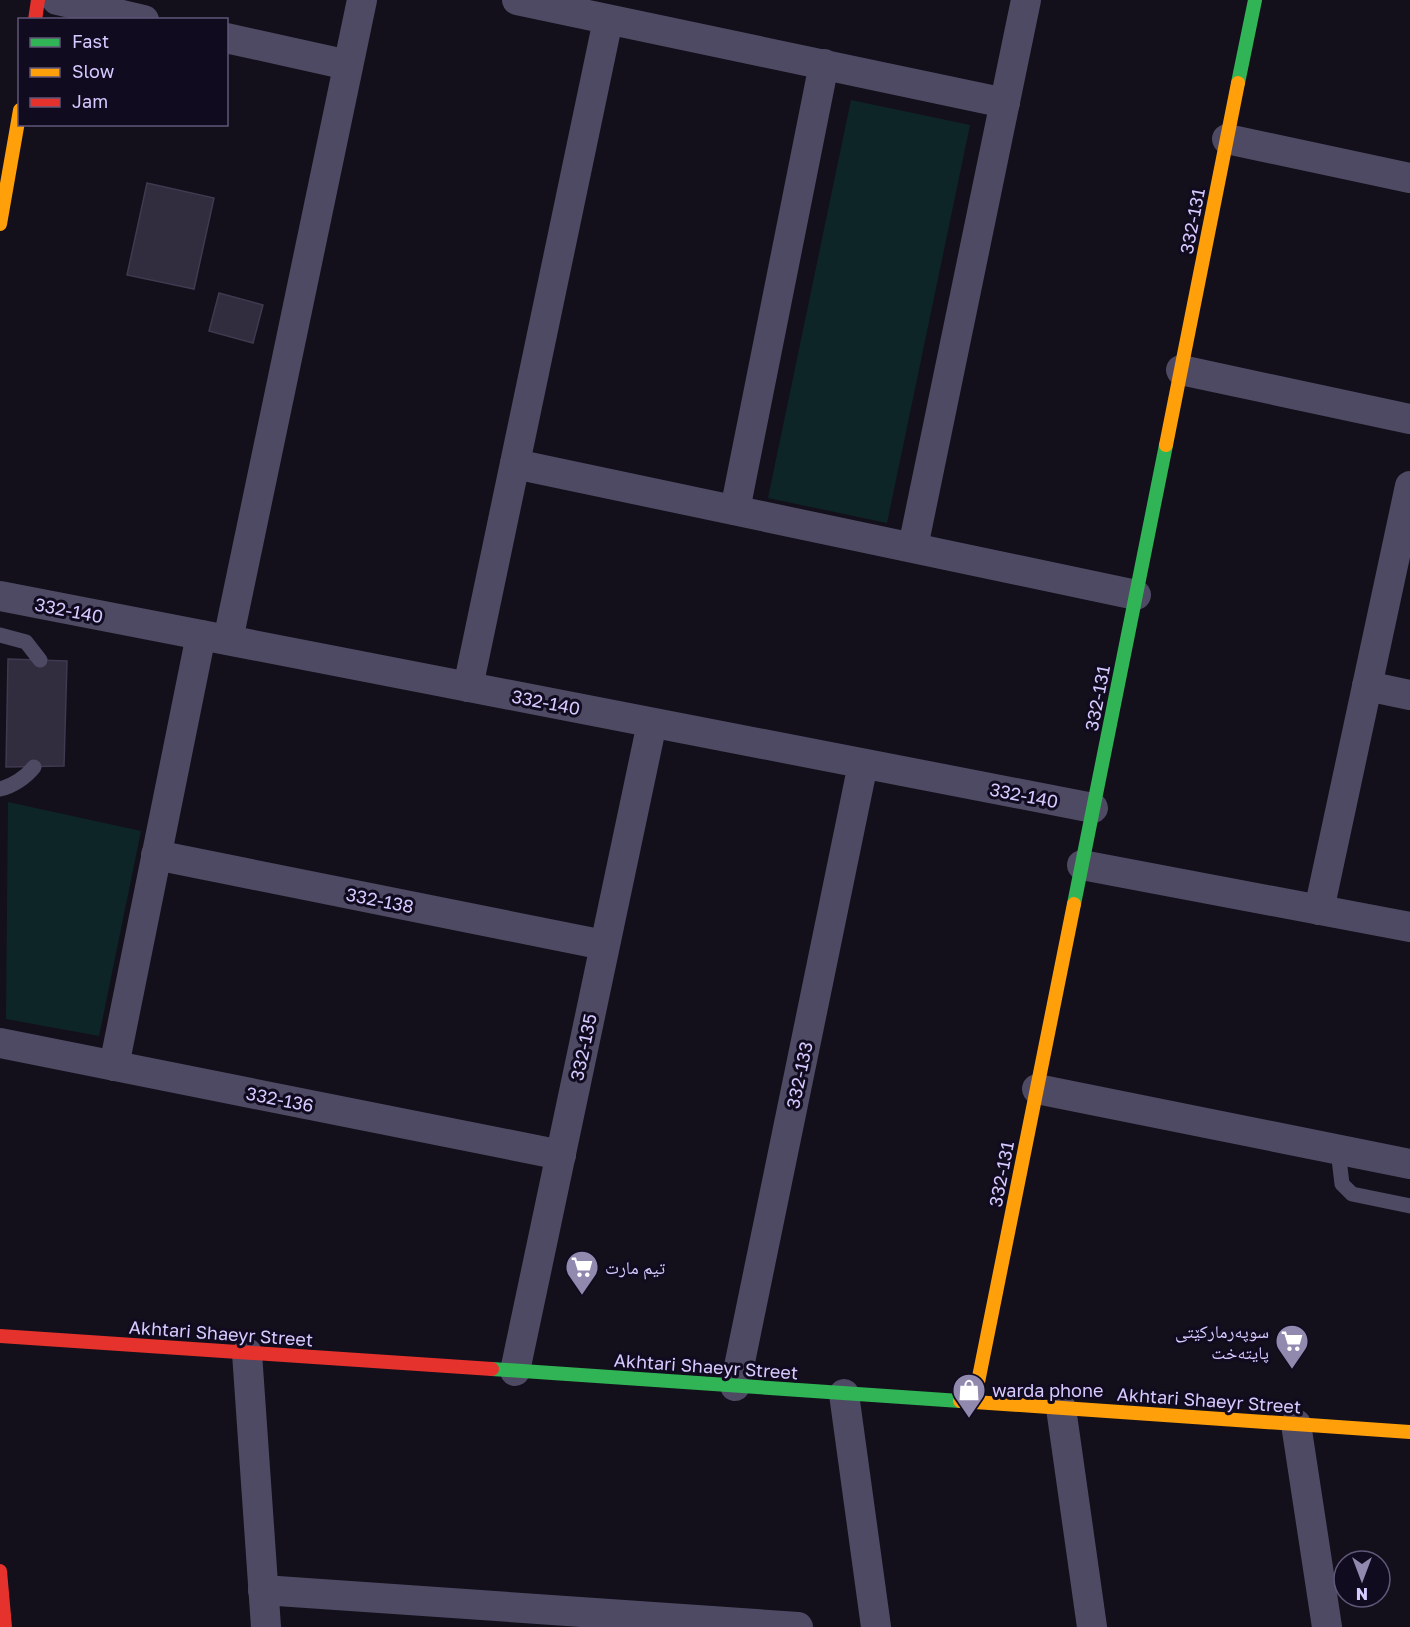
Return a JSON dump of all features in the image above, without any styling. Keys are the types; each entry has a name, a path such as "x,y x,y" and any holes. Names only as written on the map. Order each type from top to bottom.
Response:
{"street":[{"path":"35,18 38,0"},
{"path":"57,0 135,18"},
{"path":"114,1066 156,855 215,638 362,0"},
{"path":"517,0 1005,103"},
{"path":"913,547 1026,0"},
{"name":"332-131","path":"974,1402 1255,0"},
{"path":"468,687 609,20"},
{"path":"228,38 348,65"},
{"path":"735,510 824,64"},
{"path":"0,224 18,121"},
{"path":"1227,139 1410,178"},
{"path":"1181,369 1410,419"},
{"path":"515,464 1136,595"},
{"path":"1319,910 1410,486"},
{"name":"332-140","path":"0,596 1093,808"},
{"path":"1367,686 1410,694"},
{"name":"332-135","path":"515,1371 652,723"},
{"name":"332-133","path":"735,1386 863,764"},
{"name":"332-138","path":"156,855 604,945"},
{"path":"1082,865 1410,927"},
{"name":"332-136","path":"0,1043 561,1155"},
{"path":"1037,1089 1410,1164"},
{"name":"Akhtari Shaeyr Street","path":"0,1336 1410,1432"},
{"path":"247,1353 266,1627"},
{"path":"844,1394 876,1627"},
{"path":"1061,1408 1092,1627"},
{"path":"1296,1424 1327,1627"},
{"path":"0,1571 5,1627"},
{"path":"263,1590 577,1619 798,1627"}],"lane":[{"path":"0,635 26,642 40,660"},
{"path":"0,789 27,776 34,767"},
{"path":"1338,1150 1342,1184 1352,1194 1410,1206"}],"green space":[{"path":"851,100 970,125 887,523 768,498"},
{"path":"8,802 141,831 99,1036 6,1019"}],"building":[{"path":"147,183 214,198 194,289 127,275"},
{"path":"219,293 263,305 253,343 209,331"},
{"path":"8,659 67,661 64,766 6,767"}],"traffic: fast":[{"path":"1238,83 1255,0"},
{"path":"1074,904 1166,445"},
{"path":"492,1369 960,1401"}],"traffic: slow":[{"path":"1166,445 1238,83"},
{"path":"0,224 18,121"},
{"path":"974,1402 1074,904"},
{"path":"960,1401 1410,1432"}],"traffic: jam":[{"path":"35,18 38,0"},
{"path":"0,1336 492,1369"},
{"path":"0,1571 5,1627"}],"place":[{"name":"تيم مارت","path":"582,1296"},
{"name":"سوپەرمارکێتی پایتەخت","path":"1292,1370"},
{"name":"warda phone","path":"969,1419"}]}
